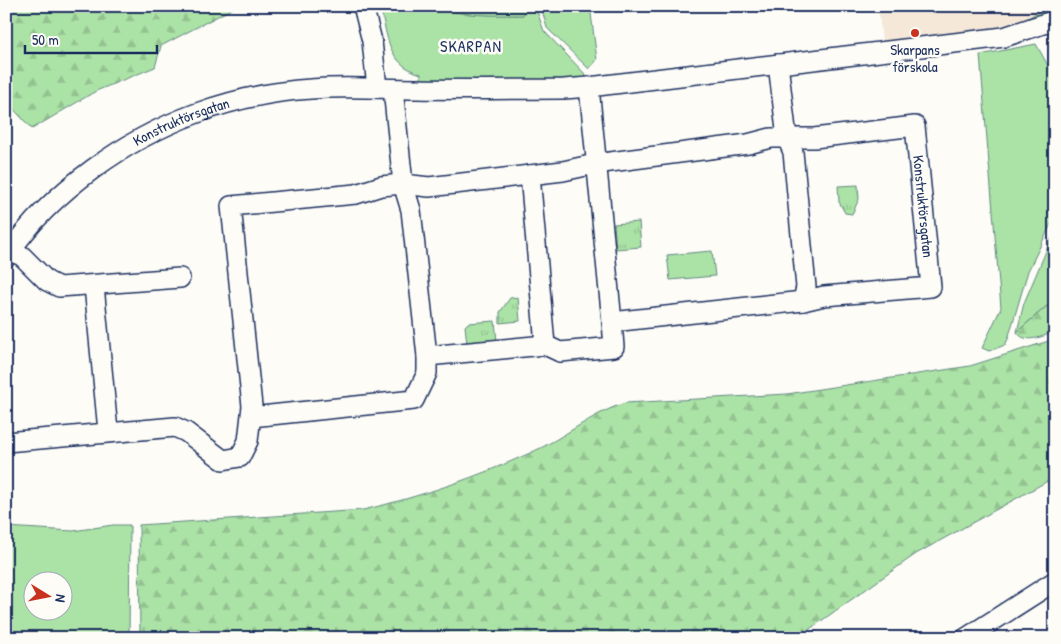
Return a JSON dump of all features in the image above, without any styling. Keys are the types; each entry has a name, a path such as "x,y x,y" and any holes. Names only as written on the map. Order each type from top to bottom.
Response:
{"street":[{"path":"251,417 414,400 427,373 427,356 411,210 403,184 385,89 363,6"},
{"name":"Konstruktörsgatan","path":"180,278 94,286 59,287 53,285 34,265 8,254 47,208 74,183 112,155 171,123 220,105 278,92 311,88 564,89 589,87 1004,37 1055,20"},
{"path":"778,64 787,138 793,152 806,287 803,302"},
{"path":"427,356 545,345 560,352 614,347 589,87"},
{"name":"Konstruktörsgatan","path":"6,442 108,431 174,427 186,432 223,460 240,458 248,441 252,406 231,206 356,194 381,186 403,184 429,186 563,171 595,164 748,144 771,138 814,138 915,126 931,287 824,296 803,302 612,322"},
{"path":"530,175 545,345"},
{"path":"94,286 108,431"},
{"path":"966,638 1055,581"}],"shaded area":[{"name":"Skarpans förskola","path":"878,6 1048,6 1018,24 882,42"}],"green space":[{"path":"6,6 237,6 161,46 155,67 96,91 32,129 6,101"},
{"path":"380,6 435,6 455,12 523,15 530,6 535,6 544,31 586,75 583,79 421,80 421,74 401,64 395,56 388,39"},
{"path":"435,6 530,6 523,15 478,15 445,10"},
{"path":"541,6 590,6 597,60 589,69 547,28"},
{"path":"1048,6 1055,6 1055,9 1041,17 1018,24"},
{"path":"1036,44 1055,78 1055,216 1028,271 1008,339 1005,345 989,351 982,348 1001,308 980,55"},
{"path":"858,185 859,199 852,214 845,213 839,202 838,186"},
{"path":"639,222 641,247 616,249 614,224"},
{"path":"1055,230 1055,299 1017,332 1024,303"},
{"path":"712,251 715,276 670,280 667,255"},
{"path":"518,297 520,321 500,323 500,312 510,298"},
{"path":"1055,299 1055,332 1029,339 1020,336 1017,332"},
{"path":"495,321 497,342 467,344 465,326 468,323"},
{"path":"1055,339 1055,477 916,554 797,638 140,638 139,525 363,510 427,493 510,462 542,447 600,413 625,403 787,394 970,366"},
{"path":"113,525 130,525 129,638 6,638 6,527 73,531"}],"place":[{"name":"Skarpans förskola","path":"915,33"}],"district":[{"name":"SKARPAN","path":"471,46"}]}
